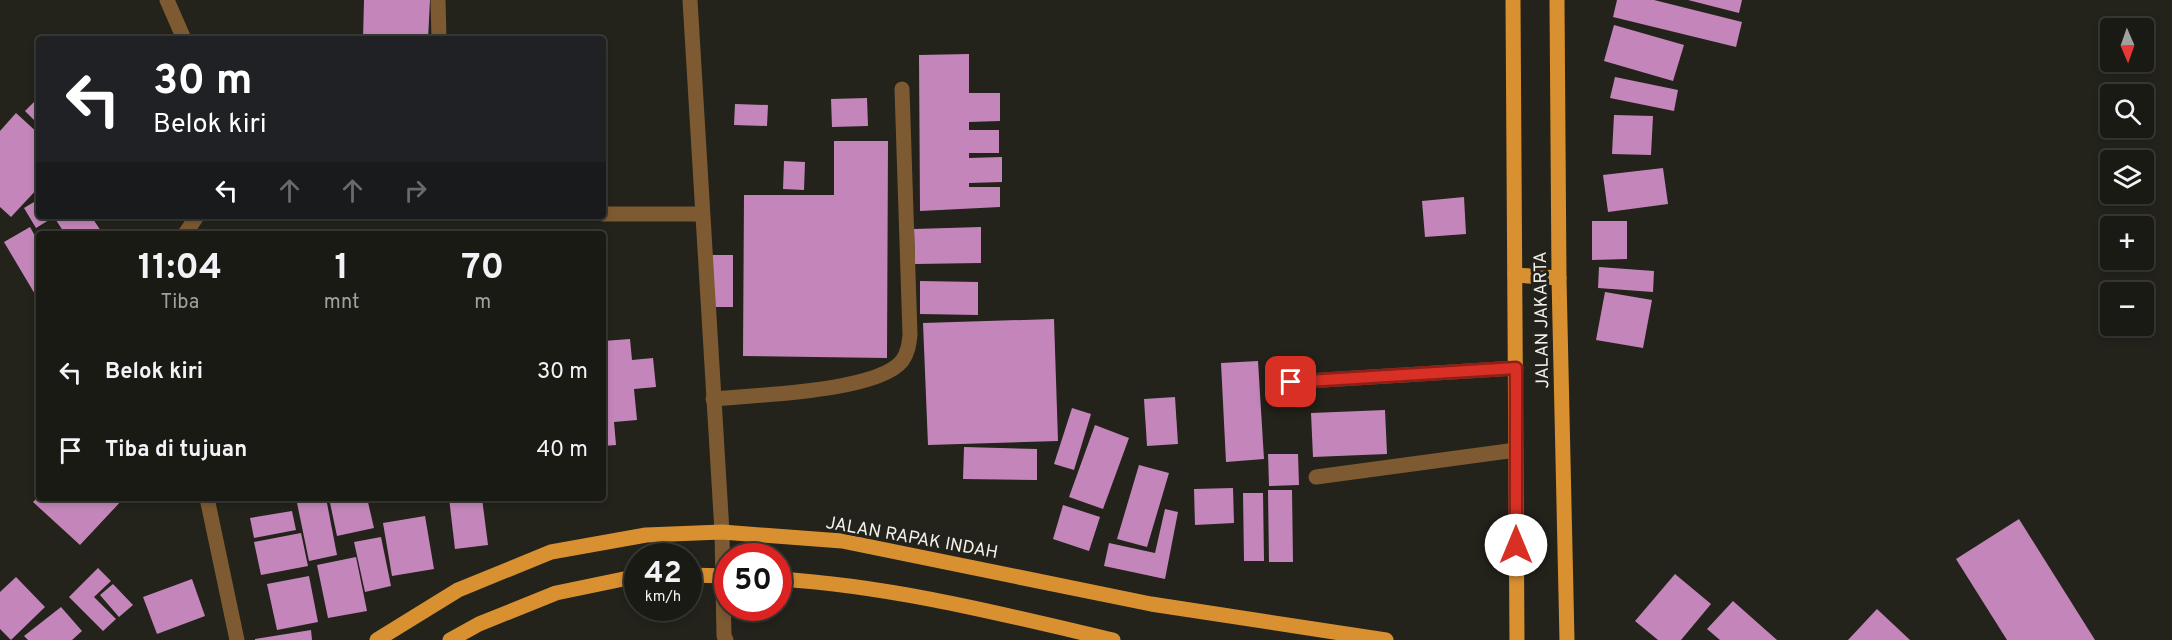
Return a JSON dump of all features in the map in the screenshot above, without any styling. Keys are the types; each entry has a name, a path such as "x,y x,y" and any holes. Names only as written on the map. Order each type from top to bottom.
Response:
{"main road":[{"name":"JALAN JAKARTA","path":"1513,0 1517,640"},
{"name":"JALAN JAKARTA","path":"1557,0 1559,278 1567,640"},
{"path":"1515,275 1559,278"},
{"name":"JALAN RAPAK INDAH","path":"376,640 458,590 551,552 646,535 722,532 842,541 1150,604 1386,640"},
{"path":"450,640 479,624 556,593 624,579"},
{"path":"792,580 842,583 995,612 1113,640"}],"street":[{"path":"167,0 183,36"},
{"path":"438,0 439,36"},
{"path":"690,0 701,214 723,543"},
{"path":"713,399 870,381 901,362 908,349 910,335 902,89"},
{"path":"606,214 701,214"},
{"path":"1291,382 1516,368"},
{"path":"1316,477 1516,450"},
{"path":"208,501 237,640"},
{"path":"723,639 724,621"}],"building":[{"path":"364,0 430,0 428,36 363,36"},
{"path":"1617,0 1654,0 1742,22 1736,47 1613,17"},
{"path":"1688,0 1742,0 1739,13"},
{"path":"1614,25 1684,45 1673,81 1604,61"},
{"path":"969,54 969,93 1000,93 1000,121 969,122 969,130 999,130 999,153 969,153 969,158 1002,157 1002,182 969,183 969,187 1000,187 1000,207 920,211 919,55"},
{"path":"1615,77 1678,90 1674,111 1610,98"},
{"path":"867,98 868,126 832,127 831,99"},
{"path":"36,100 36,122 25,111"},
{"path":"735,104 768,105 767,126 734,125"},
{"path":"16,113 36,131 36,190 11,217 0,207 0,131"},
{"path":"1614,115 1653,116 1651,155 1612,154"},
{"path":"834,141 888,141 887,358 743,356 744,195 834,195"},
{"path":"784,161 805,162 804,190 783,189"},
{"path":"1663,168 1668,204 1608,212 1603,175"},
{"path":"1464,197 1466,234 1425,237 1422,201"},
{"path":"36,201 36,219 51,219 36,228 24,208"},
{"path":"55,219 93,219 101,231 63,231"},
{"path":"1592,221 1627,221 1627,259 1592,260"},
{"path":"30,227 36,238 36,296 4,242"},
{"path":"981,227 981,263 915,264 914,229"},
{"path":"712,255 733,255 733,307 712,307"},
{"path":"1599,267 1654,271 1653,292 1598,288"},
{"path":"920,281 978,282 978,315 920,314"},
{"path":"1605,292 1652,300 1643,348 1596,340"},
{"path":"1054,319 1058,441 928,445 923,323"},
{"path":"630,339 632,360 653,358 656,387 634,389 637,420 614,422 616,445 606,446 606,341"},
{"path":"1258,361 1264,459 1226,462 1221,363"},
{"path":"1175,397 1178,444 1147,446 1144,399"},
{"path":"1072,408 1091,414 1074,470 1054,464"},
{"path":"1385,410 1387,454 1313,457 1311,413"},
{"path":"1095,425 1129,438 1103,509 1069,497"},
{"path":"964,447 1037,449 1037,480 963,479"},
{"path":"1268,454 1298,454 1299,485 1269,486"},
{"path":"1139,465 1169,473 1147,547 1117,539"},
{"path":"1233,488 1234,523 1195,525 1194,489"},
{"path":"1268,490 1292,490 1293,562 1269,562"},
{"path":"1243,493 1263,493 1264,561 1244,561"},
{"path":"36,499 36,501 121,501 80,545 33,502"},
{"path":"297,501 327,501 337,555 309,561"},
{"path":"330,501 368,501 374,528 337,536"},
{"path":"449,501 482,501 488,545 455,549"},
{"path":"1063,505 1100,517 1089,551 1053,539"},
{"path":"1165,509 1178,512 1165,579 1104,566 1109,543 1155,553"},
{"path":"292,511 296,530 254,538 250,518"},
{"path":"425,516 434,569 392,576 383,523"},
{"path":"2019,519 2095,640 2007,640 1956,559"},
{"path":"301,533 308,566 261,575 254,542"},
{"path":"381,537 391,586 365,592 354,542"},
{"path":"356,557 367,611 328,618 317,565"},
{"path":"98,568 111,581 94,597 116,619 103,631 69,597"},
{"path":"1675,574 1711,604 1681,640 1658,640 1635,621"},
{"path":"309,576 318,622 277,630 267,584"},
{"path":"16,577 45,607 11,640 0,629 0,592"},
{"path":"192,579 205,616 157,634 143,597"},
{"path":"113,584 133,605 119,617 100,595"},
{"path":"1733,601 1777,640 1720,640 1707,629"},
{"path":"61,607 82,631 72,640 28,640 24,636"},
{"path":"1877,609 1910,640 1848,640"},
{"path":"311,630 312,640 255,640 255,639"}],"route":[{"path":"1291,382 1516,368 1516,545"}]}
